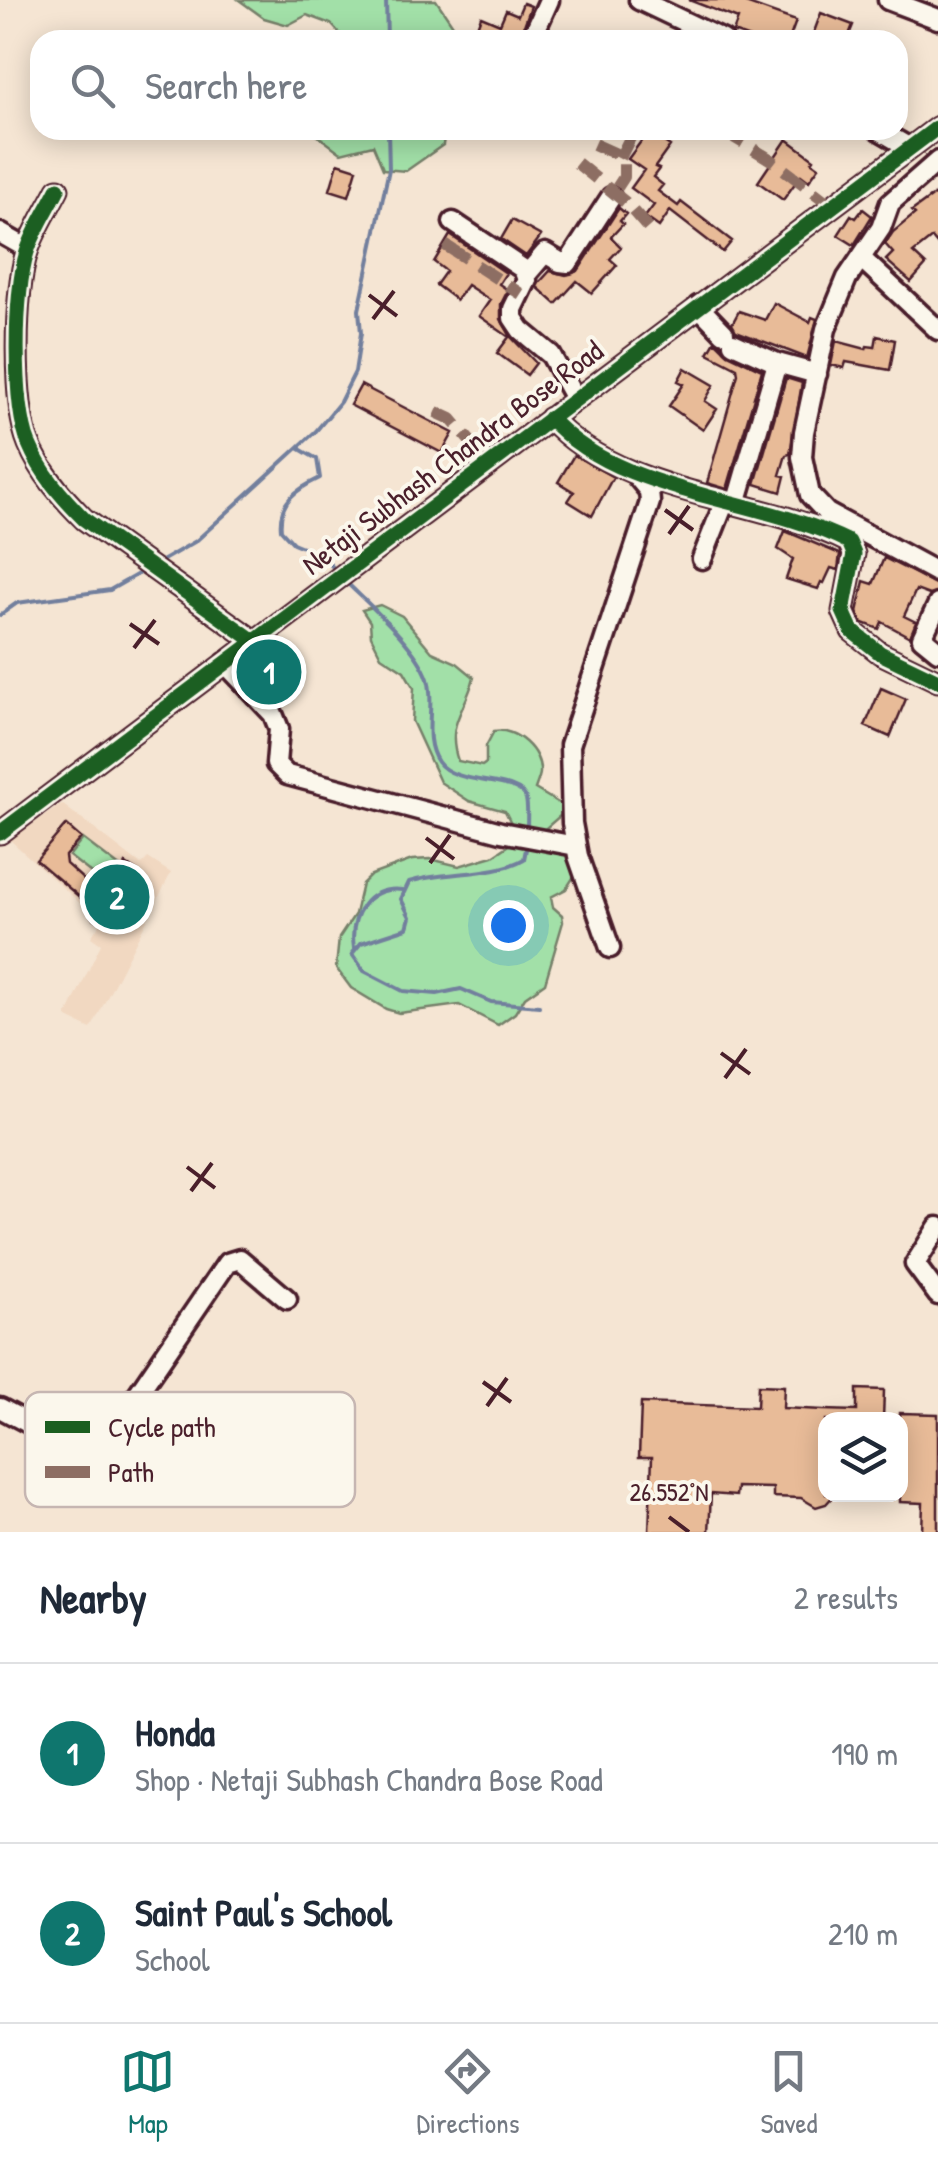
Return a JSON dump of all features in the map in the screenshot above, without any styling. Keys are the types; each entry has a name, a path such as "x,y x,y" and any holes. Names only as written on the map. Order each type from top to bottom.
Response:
{"street":[{"path":"536,30 549,0"},
{"path":"639,0 702,30"},
{"path":"888,0 938,20"},
{"name":"Netaji Subhash Chandra Bose Road","path":"0,833 938,127"},
{"path":"896,140 910,148"},
{"path":"938,162 890,202 881,228 847,278 826,329 802,457 810,494 826,513 938,572"},
{"path":"868,179 890,202"},
{"path":"58,189 28,249 18,302 22,422 28,444 62,497 84,519 254,641"},
{"path":"575,399 551,355 521,330 513,308 527,274 546,253 560,262 568,262 611,197"},
{"path":"452,222 514,260 527,274"},
{"path":"0,233 28,249"},
{"path":"861,258 938,330"},
{"path":"698,306 728,338 777,363 816,374"},
{"path":"702,558 731,502 777,363"},
{"path":"550,418 565,435 634,473 852,544 843,611 852,631 880,653 938,681"},
{"path":"634,473 649,491 650,502"},
{"path":"610,948 588,892 576,846 570,744 658,480"},
{"path":"938,604 922,638 938,651"},
{"path":"225,663 273,714 279,729 276,764 287,775 526,838 576,846"},
{"path":"938,1227 916,1264 938,1295"},
{"path":"138,1392 226,1263 240,1259 287,1299"},
{"path":"0,1408 25,1421"}],"shaded area":[{"path":"62,804 141,865 148,858 171,873 91,1029 66,1017 101,944 91,937 101,922 10,840"}],"green space":[{"path":"239,0 436,0 456,30 337,30 307,15 288,25 264,18"},
{"path":"323,140 444,140 443,145 406,171 383,169 373,145 341,153"},
{"path":"380,605 402,616 432,652 457,663 474,677 455,727 458,761 482,766 494,731 510,733 526,742 537,757 540,773 535,789 565,807 546,828 566,854 575,875 566,889 551,897 563,922 545,983 498,1025 459,1005 399,1013 386,1009 351,988 336,968 339,938 355,914 362,884 371,875 412,860 430,859 459,866 493,856 508,846 513,827 505,811 469,801 440,782 412,721 414,688 404,671 381,656 362,610"},
{"path":"83,839 121,868 108,886 69,856"}],"building":[{"path":"689,0 737,0 796,21 793,30 734,30 738,19"},
{"path":"523,3 531,6 523,30 476,30 481,16 500,24 506,10 518,15"},
{"path":"821,13 853,25 851,30 815,30"},
{"path":"642,140 661,140 670,146 655,167 659,169 653,177 663,185 658,191 678,206 681,202 732,241 723,252 670,211 659,227 645,217 654,205 631,188 644,170 628,159"},
{"path":"786,140 819,167 809,181 801,175 783,200 758,182"},
{"path":"338,163 357,169 349,196 330,190"},
{"path":"938,192 938,245 932,238 913,253 926,265 911,282 886,260 893,253 885,244 915,214 912,211"},
{"path":"619,208 626,214 611,237 621,247 610,259 617,265 592,293 577,281 556,304 537,287 539,283 550,271 566,275 578,271"},
{"path":"863,209 872,216 854,245 838,235 851,215 856,218"},
{"path":"512,220 541,236 526,256 501,239"},
{"path":"450,235 506,273 499,284 508,290 501,304 501,319 511,337 536,363 527,375 497,353 509,337 479,316 490,300 467,285 456,300 436,285 446,271 434,262"},
{"path":"774,303 810,322 812,317 817,319 807,358 736,331 732,324 739,311 765,320"},
{"path":"877,336 895,340 890,370 846,362 844,368 831,365 836,341 866,349 875,347"},
{"path":"715,341 728,354 762,370 727,489 707,483 738,374 737,368 708,353"},
{"path":"685,368 714,385 705,401 717,409 703,430 669,406 684,384 678,381"},
{"path":"786,378 802,383 790,454 786,455 780,475 785,476 781,492 755,484"},
{"path":"361,385 453,433 442,453 350,405"},
{"path":"574,455 613,477 592,516 568,501 574,492 558,482"},
{"path":"785,531 840,554 838,570 831,568 818,589 786,579 793,559 778,549"},
{"path":"884,558 938,585 938,592 929,595 916,590 904,616 916,622 910,637 882,622 879,629 861,622 857,612 864,581 873,584"},
{"path":"881,688 906,699 890,737 865,726"},
{"path":"66,825 81,838 65,856 66,864 104,898 126,864 138,872 121,898 118,896 97,920 92,917 96,911 36,860"},
{"path":"758,1385 784,1386 783,1408 824,1410 857,1411 857,1389 884,1390 883,1412 818,1412 818,1502 826,1504 816,1507 801,1498 773,1497 773,1488 737,1487 736,1496 711,1494 709,1532 649,1532 652,1457 639,1457 641,1403 757,1407"},
{"path":"908,1413 938,1414 938,1532 922,1532 923,1503 900,1502 908,1502"}],"waterway":[{"path":"386,0 387,30"},
{"path":"158,563 196,541 316,431 340,402 355,372 361,333 359,310 389,169 388,140"},
{"path":"298,448 317,459 320,478 291,497 283,511 281,530 293,543 322,555 338,573"},
{"path":"0,615 17,603 110,590 145,570"},
{"path":"344,580 391,626 422,666 430,689 430,742 438,762 458,775 521,792 527,802 527,829"},
{"path":"527,844 524,859 512,864 409,882 401,899 410,917 407,928 361,943 352,954 364,971 403,991 437,994 461,989 491,1002 539,1006"},
{"path":"354,948 355,924 363,905 379,893 402,890"}],"marked path":[{"path":"620,158 629,140"},
{"path":"738,140 832,206"},
{"path":"594,144 614,153 624,164 624,177 611,197"},
{"path":"577,163 625,202 648,228"},
{"path":"445,245 521,294"},
{"path":"436,412 451,419 489,463"}],"cycle path":[{"path":"0,833 938,127"},
{"path":"58,189 30,244 20,293 18,377 29,444 53,484 84,519 254,641"},
{"path":"550,418 578,444 613,464 692,492 775,514 849,542 854,554 843,611 852,631 880,653 938,681"}],"place":[{"name":"Honda","path":"269,672"},
{"name":"Saint Paul's School","path":"117,897"}]}
